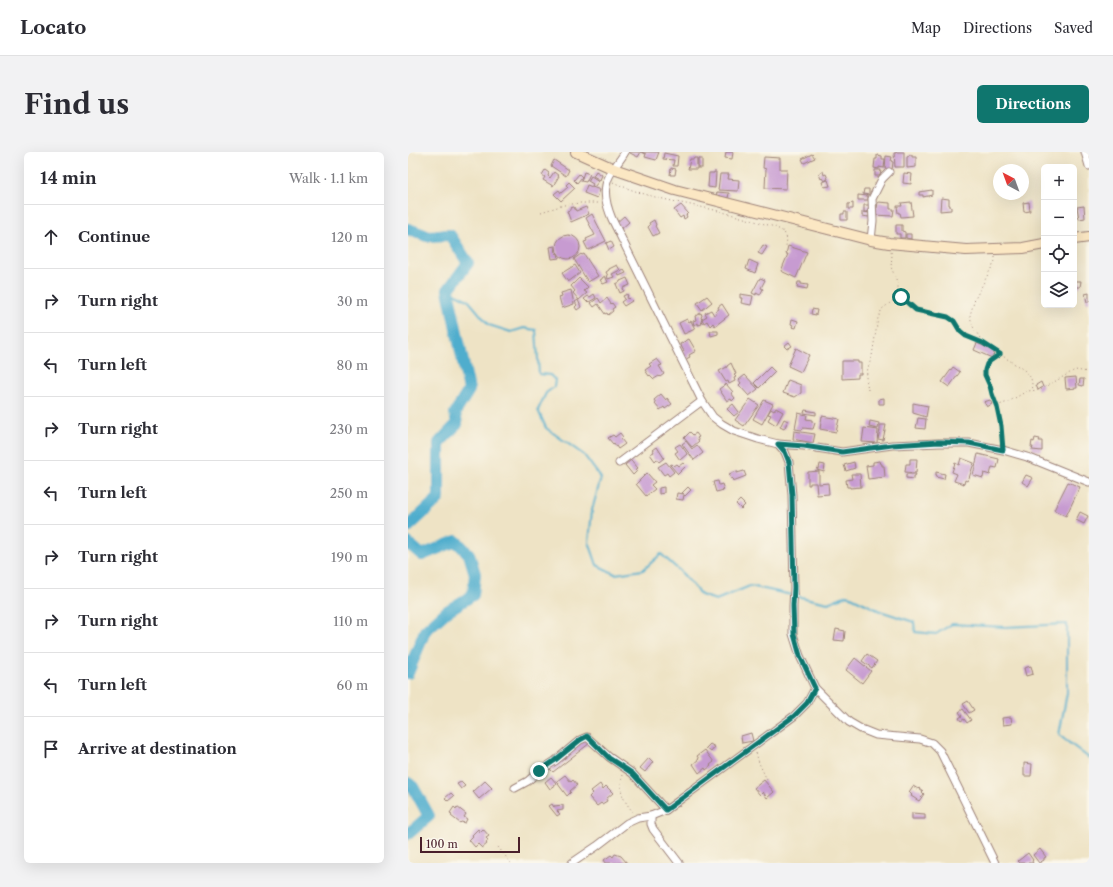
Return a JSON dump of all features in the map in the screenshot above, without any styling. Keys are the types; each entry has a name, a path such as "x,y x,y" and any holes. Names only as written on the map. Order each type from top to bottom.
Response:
{"main road":[{"path":"576,152 614,169 675,190 871,240 966,250 1023,248 1041,245"},
{"path":"1077,239 1089,237"}],"street":[{"path":"625,152 608,179 606,188 606,203 612,219 702,402 714,417 722,424 758,439 778,444 804,446 842,452 892,445 939,442 969,443 1027,457 1089,482"},
{"path":"1085,152 1089,166"},
{"path":"871,240 873,221 872,199 882,179 889,172"},
{"path":"619,463 702,402"},
{"path":"778,444 785,452 789,462 792,495 794,634 800,656 815,688 849,722 861,729 876,735 920,739 932,743 940,751 995,863"},
{"path":"572,863 597,846 626,823 666,810 794,716 807,703 815,688"},
{"path":"515,788 528,781 539,771 587,736 609,758 632,773 666,810"},
{"path":"651,816 651,824 653,829 679,863"}],"path":[{"path":"608,179 623,187 654,198 712,209 775,228 784,232 787,239 786,246"},
{"path":"541,212 580,202 606,203"},
{"path":"868,390 866,377 872,356 878,318 882,309 894,300 898,294 898,284 892,267 892,255 889,243"},
{"path":"983,343 972,325 970,315 975,299 995,261 997,249"},
{"path":"898,294 916,310 948,317 954,321 960,331 966,336 983,343 1024,370 1031,378 1033,390"},
{"path":"1000,354 987,364 985,375 997,407 1001,426 1003,450"},
{"path":"997,407 1027,391 1040,390 1075,370 1089,372"},
{"path":"758,743 756,753 767,780"},
{"path":"625,768 620,790 625,803 638,818"},
{"path":"498,847 511,863"}],"building":[{"path":"628,152 641,152 638,157"},
{"path":"641,152 659,152 656,160 645,157 646,154"},
{"path":"726,152 733,152 732,159 725,158"},
{"path":"904,152 904,167 895,167 894,153"},
{"path":"664,153 678,156 677,166 673,166 674,160 663,159"},
{"path":"812,154 815,158 804,163 802,159"},
{"path":"877,155 882,156 882,159 885,159 884,168 874,168"},
{"path":"909,155 916,157 916,167 907,168 907,157"},
{"path":"886,156 892,157 892,170 885,169"},
{"path":"764,157 780,158 780,169 787,169 786,189 765,188 766,169 763,168"},
{"path":"697,158 697,169 688,169 690,159"},
{"path":"698,159 702,159 702,168 698,168"},
{"path":"554,160 569,170 566,176 551,166"},
{"path":"671,168 676,169 675,175 670,175"},
{"path":"545,170 549,173 548,176 550,178 554,172 559,176 553,186 543,180 545,177 542,175"},
{"path":"875,170 881,170 880,176 875,176"},
{"path":"596,171 602,175 600,180 593,176"},
{"path":"823,171 824,175 826,174 828,179 824,181 822,178 821,179 819,174"},
{"path":"584,172 590,174 586,182 581,181"},
{"path":"716,172 715,188 708,187 709,173"},
{"path":"904,173 912,174 911,184 903,183"},
{"path":"579,174 582,177 577,183 574,180"},
{"path":"720,174 729,174 728,179 739,180 738,191 718,190"},
{"path":"591,176 599,181 594,187 592,186 593,184 588,181"},
{"path":"828,180 830,186 824,187 822,182"},
{"path":"569,182 575,188 561,201 554,194 559,190 561,193 568,187 566,185"},
{"path":"587,185 600,190 597,198 584,193"},
{"path":"864,189 869,189 869,195 863,194"},
{"path":"932,190 932,195 923,197 923,195 919,195 919,192"},
{"path":"717,192 729,193 728,198 716,197"},
{"path":"858,195 868,196 868,200 858,200"},
{"path":"941,198 949,199 951,210 940,211"},
{"path":"878,202 890,203 890,209 894,209 893,216 873,215 874,207 877,208"},
{"path":"911,202 913,216 901,217 900,213 898,213 897,206 902,206 901,203"},
{"path":"1029,202 1030,211 1024,212 1023,203"},
{"path":"853,203 853,209 848,209 848,204"},
{"path":"681,205 688,213 686,215 687,217 684,219 683,216 680,218 674,210"},
{"path":"864,205 870,205 868,212 864,212"},
{"path":"1084,206 1085,218 1079,219 1077,207"},
{"path":"574,207 576,211 586,207 589,214 571,222 567,211"},
{"path":"844,212 847,212 847,220 841,220 841,214 844,214"},
{"path":"862,212 870,213 869,217 862,216"},
{"path":"592,214 606,241 588,250 584,242 587,241 586,239 595,235 586,218"},
{"path":"624,216 629,222 621,229 616,223"},
{"path":"654,220 655,226 659,233 653,236 648,227 650,225 649,223"},
{"path":"896,225 902,225 902,231 905,232 905,238 900,238 900,234 896,234"},
{"path":"906,234 911,234 911,239 906,238"},
{"path":"568,235 577,238 580,247 577,256 568,259 559,256 556,247 559,238"},
{"path":"611,241 614,247 609,250 606,243"},
{"path":"763,245 767,247 762,255 758,253"},
{"path":"555,246 556,254 558,253 559,258 552,259 550,247"},
{"path":"788,246 807,252 796,278 781,271 788,254 786,254"},
{"path":"581,254 584,254 598,276 588,282 574,259"},
{"path":"749,260 758,264 755,273 746,269"},
{"path":"575,265 580,273 568,282 562,273"},
{"path":"617,265 620,270 612,274 614,277 608,279 606,272"},
{"path":"624,270 626,273 619,276 618,273"},
{"path":"605,276 608,282 603,284 600,280"},
{"path":"579,278 588,287 584,291 587,293 579,300 573,293 575,291 571,286"},
{"path":"627,278 630,285 623,288 624,291 620,293 616,284"},
{"path":"760,278 765,280 761,288 763,289 760,295 756,293 756,295 752,293"},
{"path":"1077,281 1081,281 1080,287 1077,287"},
{"path":"798,282 808,285 807,289 797,287"},
{"path":"571,290 574,304 562,308 559,297 562,296 561,293"},
{"path":"1089,293 1089,302 1087,302 1085,294"},
{"path":"594,294 596,298 589,302 584,299 588,296 590,297"},
{"path":"627,294 628,299 629,298 632,301 624,306 621,302 625,299 623,296"},
{"path":"740,294 753,296 751,305 741,303 742,298 740,298"},
{"path":"707,296 712,302 702,310 697,303"},
{"path":"598,298 601,303 607,298 615,307 612,309 613,311 608,315 607,313 605,314 598,304 594,307 591,303"},
{"path":"578,300 581,307 577,310 575,307 577,305 575,302"},
{"path":"722,304 729,315 715,326 713,323 710,326 707,321 704,323 702,319 707,316 705,313 711,310 714,315 719,309 718,307"},
{"path":"812,309 817,310 816,315 811,314"},
{"path":"701,313 702,324 698,325 698,323 694,325 693,321 696,320 695,316"},
{"path":"687,319 689,322 691,321 695,329 684,334 679,323"},
{"path":"792,319 798,321 796,328 792,327"},
{"path":"710,331 718,331 718,334 711,336"},
{"path":"689,339 696,351 684,360 681,353 684,351 680,344"},
{"path":"789,342 792,346 787,349 784,346"},
{"path":"977,343 995,351 992,358 974,350"},
{"path":"796,348 809,355 801,372 788,366"},
{"path":"657,359 662,365 659,366 664,374 654,379 650,375 649,376 645,370 651,366 649,364"},
{"path":"842,361 858,361 858,363 861,363 861,374 858,374 858,378 842,379"},
{"path":"731,363 736,374 734,375 736,377 734,378 735,381 729,384 719,371"},
{"path":"770,367 775,372 759,388 754,383"},
{"path":"953,367 960,372 949,387 942,382"},
{"path":"745,375 758,389 749,396 739,385 741,383 739,380"},
{"path":"1076,377 1077,388 1066,389 1065,378"},
{"path":"1080,379 1084,379 1083,386 1079,385"},
{"path":"788,380 801,385 801,393 795,397 783,393"},
{"path":"1041,382 1043,387 1038,390 1036,385"},
{"path":"726,384 733,392 731,393 735,398 732,401 731,399 727,401 719,389"},
{"path":"661,394 672,404 665,409 664,407 660,410 655,404 656,403 654,400"},
{"path":"884,398 884,404 879,404 879,399"},
{"path":"750,399 759,405 744,426 735,420"},
{"path":"764,400 773,404 762,424 753,419"},
{"path":"990,400 992,404 987,407 984,402"},
{"path":"913,403 928,406 926,417 913,413"},
{"path":"733,404 739,412 734,416 727,409"},
{"path":"776,408 783,412 776,425 768,420 771,415 768,414 771,409 774,411"},
{"path":"805,410 816,412 816,415 804,413"},
{"path":"798,413 807,415 806,419 812,420 812,422 815,423 813,429 795,429"},
{"path":"822,416 839,419 836,432 820,429"},
{"path":"918,418 926,419 925,429 916,428"},
{"path":"784,419 788,421 784,429 780,427"},
{"path":"870,421 879,423 878,429 869,427"},
{"path":"880,425 886,425 883,440 878,439"},
{"path":"864,428 878,430 877,443 862,442"},
{"path":"794,431 815,434 813,443 793,439"},
{"path":"690,432 693,435 696,433 699,437 697,438 699,441 692,447 684,438"},
{"path":"620,433 623,437 621,439 625,444 618,449 608,438 613,435 615,437"},
{"path":"1035,438 1042,441 1042,451 1032,450 1032,441 1034,442"},
{"path":"686,441 692,449 697,445 703,453 694,460 682,444"},
{"path":"680,444 687,454 680,460 675,453 678,451 675,447"},
{"path":"657,447 664,458 659,462 657,459 655,461 650,454 654,452 653,450"},
{"path":"978,454 999,459 997,468 992,467 990,475 984,473 983,478 973,475"},
{"path":"961,458 974,463 969,478 967,481 965,480 964,484 954,481 957,474 952,472 955,463 959,465"},
{"path":"910,459 917,459 916,473 905,472 906,464 910,464"},
{"path":"631,460 638,468 635,470 637,471 633,475 625,465"},
{"path":"880,461 882,466 884,466 885,477 868,479 866,466 873,465 873,462"},
{"path":"666,462 674,472 669,476 667,473 664,475 658,467"},
{"path":"854,462 855,468 846,471 844,465"},
{"path":"683,463 686,466 678,474 670,465 672,464 674,466 677,464 679,466"},
{"path":"820,464 825,465 824,472 817,470 817,468 819,469"},
{"path":"737,471 737,473 744,471 746,476 733,481 729,474"},
{"path":"819,471 819,484 828,483 829,494 817,495 816,483 810,483 810,485 808,485 808,472"},
{"path":"936,472 945,474 944,479 936,477"},
{"path":"647,473 655,482 651,485 655,489 646,496 636,484"},
{"path":"851,474 860,474 861,487 847,487 846,480 852,479"},
{"path":"906,474 916,474 914,479 906,478"},
{"path":"1026,475 1033,478 1028,486 1022,482"},
{"path":"718,481 719,485 722,484 724,490 716,492 713,482"},
{"path":"1068,482 1080,487 1066,516 1054,510"},
{"path":"664,487 664,493 659,494 659,488"},
{"path":"688,487 691,490 685,496 684,495 683,500 676,499 677,493 684,494 682,493"},
{"path":"740,500 745,505 741,509 736,504"},
{"path":"1080,512 1088,516 1084,524 1076,520"},
{"path":"836,629 845,631 844,641 834,640"},
{"path":"867,654 877,661 872,668 862,661"},
{"path":"855,658 871,671 862,683 846,670"},
{"path":"1031,666 1033,674 1026,676 1024,668"},
{"path":"968,701 974,710 969,713 963,704"},
{"path":"963,709 971,720 967,723 964,719 961,721 959,718 962,716 959,712"},
{"path":"1011,717 1012,724 1003,725 1002,718"},
{"path":"751,733 753,741 742,743 741,736"},
{"path":"586,738 590,743 553,772 549,768"},
{"path":"710,744 715,747 711,752 706,748"},
{"path":"705,750 714,762 706,770 705,768 699,773 693,764 699,759 697,756"},
{"path":"649,758 653,762 645,772 640,768"},
{"path":"1024,763 1032,764 1031,776 1024,776"},
{"path":"565,775 571,782 573,780 577,785 567,796 557,781"},
{"path":"551,777 557,784 550,789 545,782"},
{"path":"764,780 774,792 767,798 763,792 760,795 754,788"},
{"path":"485,781 492,788 479,799 473,792"},
{"path":"461,782 465,786 461,789 457,784"},
{"path":"600,784 603,789 606,786 613,793 606,799 607,801 597,806 589,797 593,793 591,791"},
{"path":"913,786 923,791 922,792 924,794 919,801 911,796 912,795 909,792"},
{"path":"451,793 454,796 448,801 445,798"},
{"path":"552,804 554,807 563,805 563,810 557,811 560,814 557,816 549,806"},
{"path":"454,807 456,809 457,807 466,814 464,817 467,819 465,823 460,823 451,816 452,814 450,813"},
{"path":"912,813 925,814 925,819 912,819"},
{"path":"478,829 480,832 483,829 489,836 486,838 488,840 486,843 487,844 482,848 478,844 475,847 469,840"},
{"path":"1040,849 1046,857 1039,863 1033,855"},
{"path":"1028,853 1033,860 1033,863 1020,863 1018,861"},
{"path":"615,854 621,856 627,863 606,863 604,860 611,855 613,857"}],"waterway":[{"path":"408,229 427,236 450,235 468,263 448,290 469,390 455,413 457,424 439,443 439,498 408,527"},
{"path":"448,290 468,300 489,325 511,332 524,328 536,330 539,374 550,375 555,380 554,387 546,393 538,410 546,428 584,455 601,478 592,510 589,542 597,565 615,574 643,570 661,554 681,572 701,595 716,600 750,586 792,595"},
{"path":"408,543 422,555 456,541 469,554 475,574 473,595 447,611 425,631 408,673"},
{"path":"796,596 828,603 847,595 880,611 914,622 915,632 936,634 952,624 1005,627 1067,624 1067,693 1059,735 1089,758"},
{"path":"408,783 413,787 429,816 408,834"}],"route":[{"path":"539,771 587,736 609,758 632,773 666,810 794,716 807,703 815,688 800,656 794,634 792,495 789,462 785,452 778,444 804,446 842,452 892,445 939,442 969,443 1003,450 1001,426 997,407 985,375 987,364 1000,354 983,343 966,336 960,331 954,321 948,317 916,310 901,297"}]}
